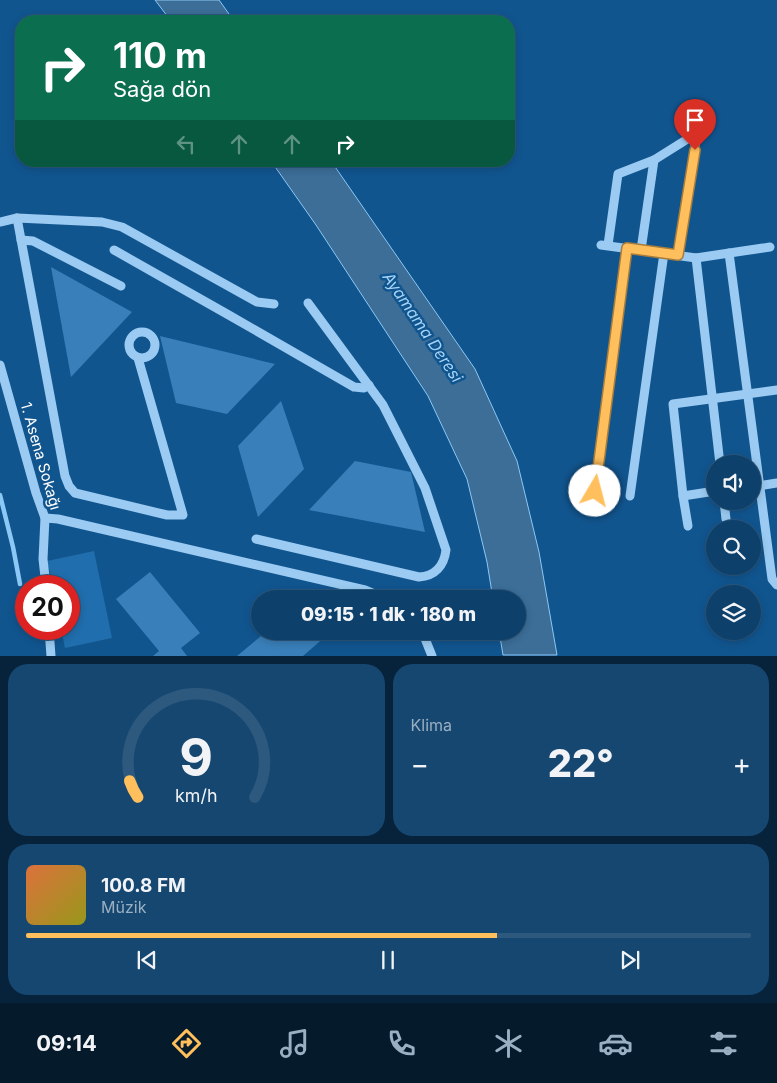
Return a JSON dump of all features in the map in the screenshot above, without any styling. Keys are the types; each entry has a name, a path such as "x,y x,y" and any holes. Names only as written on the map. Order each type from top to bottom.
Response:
{"street":[{"path":"678,255 698,133 654,160 618,174 604,245 696,258 770,247"},
{"path":"641,250 654,160"},
{"path":"0,222 17,218 102,222 122,227 257,302 274,304"},
{"path":"17,218 65,476 69,486 75,493 166,515 183,515 138,358"},
{"path":"22,240 33,241 121,286"},
{"path":"595,491 627,248"},
{"path":"114,250 354,387 364,388 369,386"},
{"path":"630,496 664,253"},
{"path":"729,253 748,394 753,455"},
{"path":"696,258 719,455"},
{"path":"256,539 419,577 425,577 440,567 446,550 425,488 383,405 308,303"},
{"name":"1. Asena Sokağı","path":"0,365 36,493 45,518 43,559 45,575"},
{"path":"688,526 673,404 777,390"},
{"path":"761,486 777,484"},
{"path":"684,496 706,492"},
{"path":"725,510 726,519"},
{"path":"760,510 772,579 777,585"},
{"path":"45,518 68,521 365,590"},
{"path":"50,640 51,656"},
{"path":"426,640 432,656"}],"shaded area":[{"path":"94,551 112,638 65,648 63,640 80,640 80,575 50,575 47,561"}],"water":[{"path":"155,0 219,0 230,15 166,15"},
{"name":"Ayamama Deresi","path":"275,167 335,167 475,369 517,461 539,552 557,655 503,655 500,640 526,640 526,590 492,590 487,562 467,479 428,396 316,225"}],"building":[{"path":"51,267 132,312 71,377"},
{"path":"160,336 275,364 227,414 176,403"},
{"path":"281,401 304,469 258,517 238,446"},
{"path":"355,461 411,472 425,532 309,510"},
{"path":"150,572 200,633 181,648 187,656 153,656 159,651 116,599"},
{"path":"256,640 321,640 303,656 237,656"}],"waterway":[{"path":"0,495 18,575"}],"route":[{"path":"595,491 627,248 678,255 695,150"}]}
